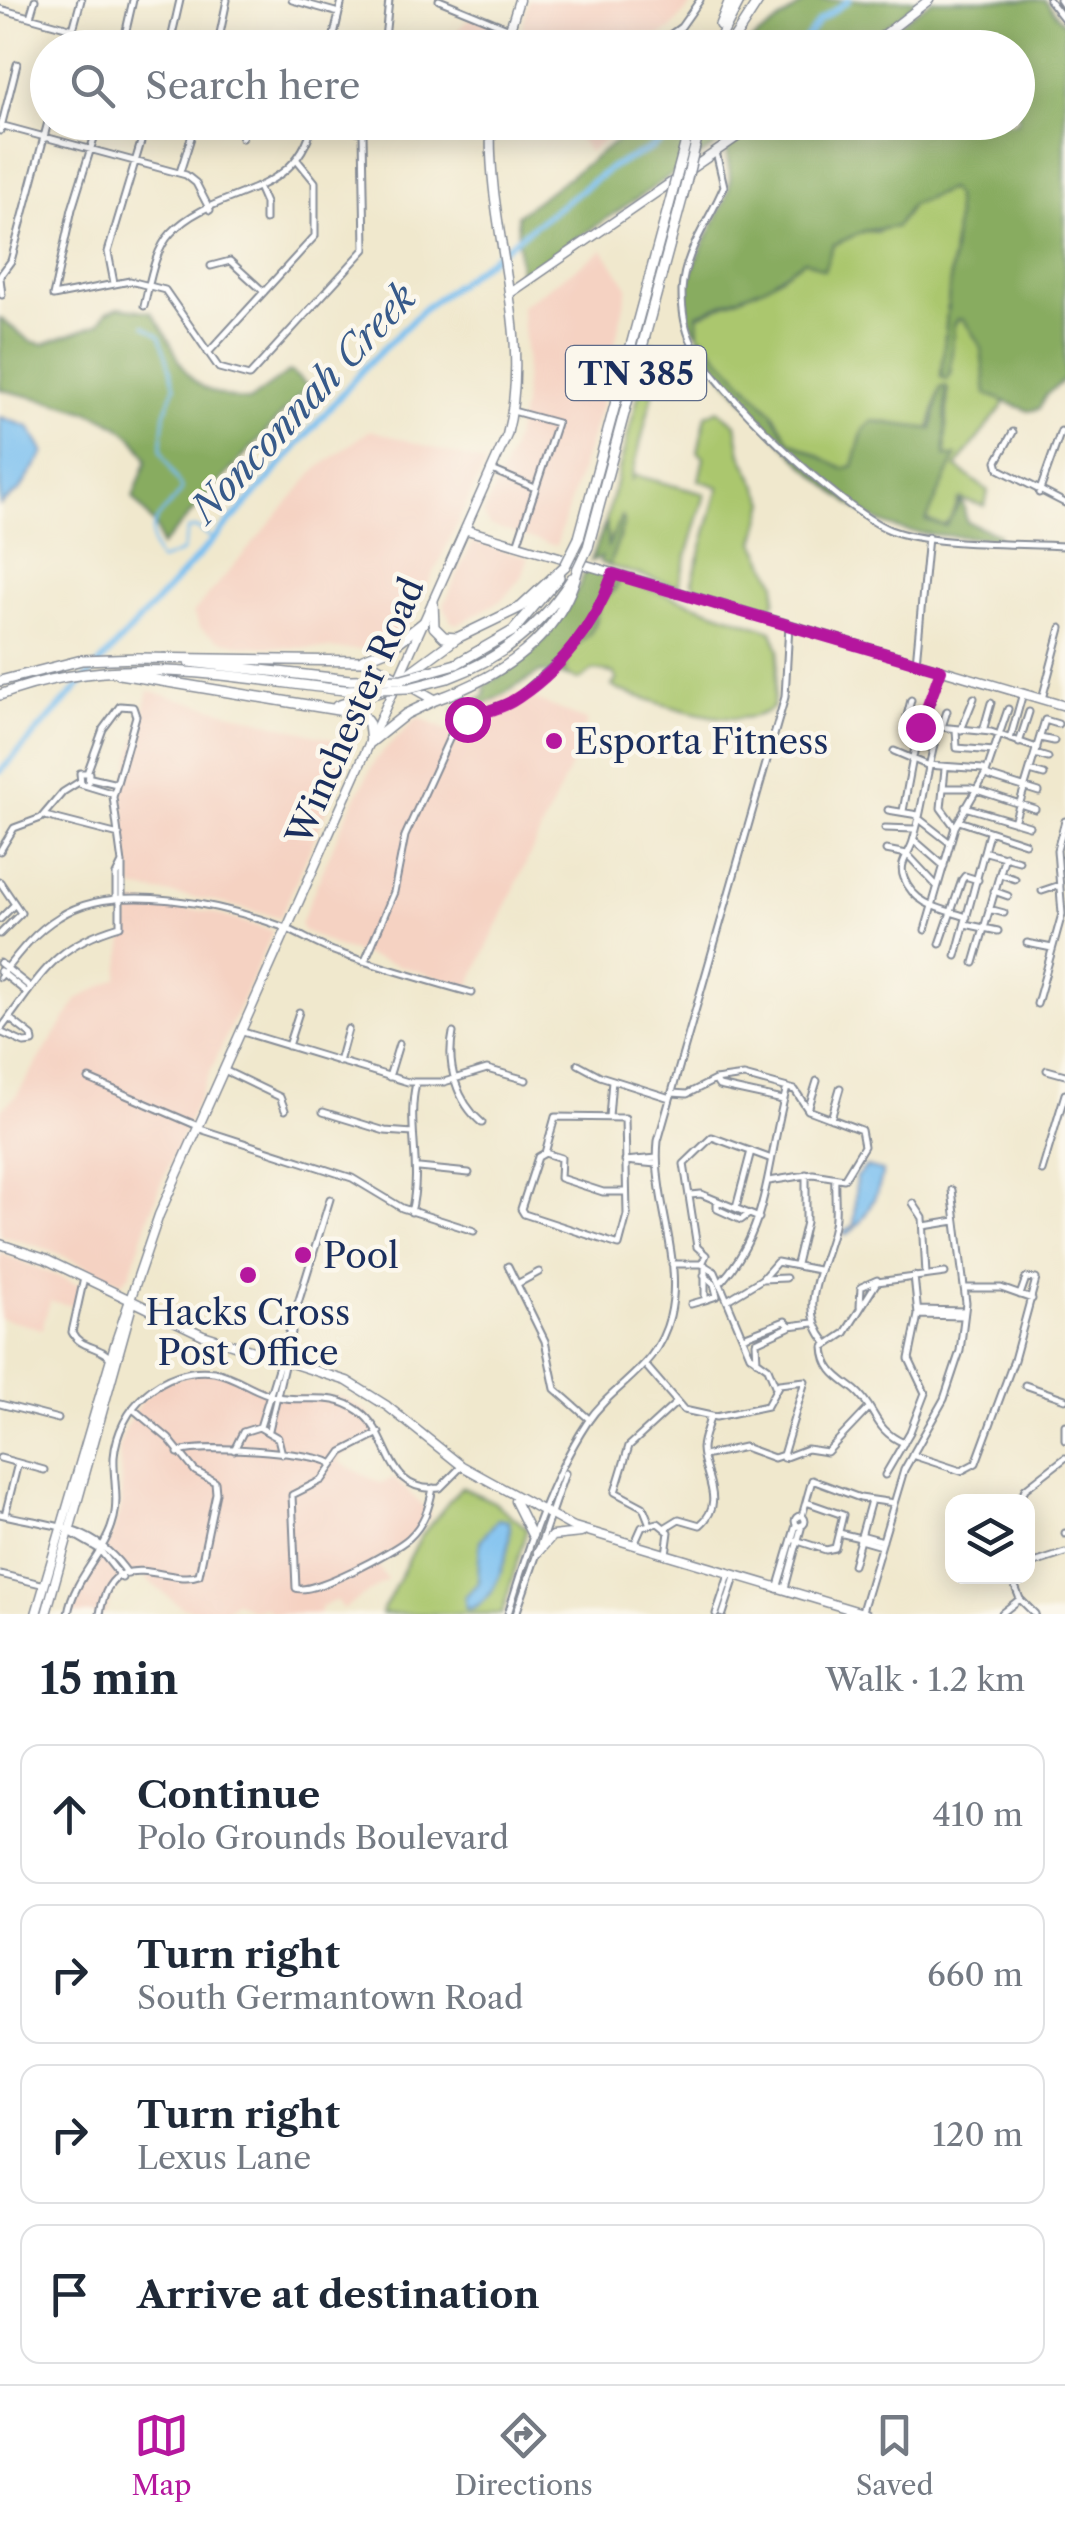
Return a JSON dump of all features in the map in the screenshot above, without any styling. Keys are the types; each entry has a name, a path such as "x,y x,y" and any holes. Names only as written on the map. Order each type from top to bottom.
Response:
{"highway":[{"path":"720,30 730,0"},
{"path":"724,30 740,0"},
{"path":"736,30 751,0"},
{"path":"739,30 759,0"},
{"name":"TN 385","path":"0,681 71,662 136,658 347,685 402,679 456,664 512,631 547,596 579,538 686,140"},
{"name":"TN 385","path":"128,672 409,688 448,678 520,638 551,608 588,547 697,140"},
{"path":"326,706 360,701 397,682 456,638 521,606 566,566"},
{"path":"0,695 76,673 128,672 326,706 366,717 371,742 406,714 487,679 534,645 573,591 578,568"},
{"path":"434,602 434,627 444,637 456,638"},
{"path":"353,660 391,648 424,622"},
{"path":"136,658 353,660 375,664 397,682 435,700"}],"main road":[{"path":"510,30 519,0"},
{"path":"891,30 929,0"},
{"name":"Winchester Road","path":"46,1614 108,1355 132,1300 159,1215 467,530 513,411 517,358 496,217 492,140"},
{"path":"509,294 734,140"},
{"path":"467,530 1065,706"},
{"path":"0,1244 84,1278 203,1335 361,1389 462,1466 544,1514 634,1548 863,1614"},
{"name":"Winchester Road","path":"36,1614 120,1358 132,1300"},
{"path":"512,1497 532,1535"},
{"path":"538,1552 552,1536 588,1532"}],"street":[{"path":"30,17 35,0"},
{"path":"0,9 73,29 81,0"},
{"path":"126,30 133,0"},
{"path":"174,30 180,0"},
{"path":"221,30 227,0"},
{"path":"292,0 339,13"},
{"path":"335,30 342,0"},
{"path":"386,30 390,0"},
{"path":"439,0 517,30"},
{"path":"677,30 700,0"},
{"path":"1049,0 1065,20"},
{"path":"1060,0 1065,7"},
{"path":"17,64 0,127 30,133"},
{"path":"2,295 0,277 10,264 43,140"},
{"path":"58,140 180,173 195,182 210,210"},
{"path":"94,140 52,288 56,298 130,280 149,284 175,300 221,370 249,376 365,248 363,140"},
{"path":"114,284 108,256 142,140"},
{"path":"180,173 190,140"},
{"path":"144,306 168,236 298,161 307,140"},
{"path":"716,152 724,186 696,239 682,285 683,311 693,346 809,474 884,527 928,536 1065,546"},
{"path":"208,353 316,232 314,179 298,161"},
{"path":"258,187 265,203 265,220"},
{"path":"124,201 132,204"},
{"path":"211,266 230,261 264,292"},
{"path":"513,411 558,423 517,546"},
{"path":"1039,493 1062,431"},
{"path":"1013,432 998,467 1039,493 1065,503"},
{"path":"492,470 535,488"},
{"path":"916,663 928,536"},
{"path":"365,961 396,885 404,836 453,732 470,717 515,700 565,655 592,622 613,574"},
{"path":"508,1614 532,1535 568,1460 590,1420 646,1366 670,1316 672,1264 656,1161 659,1134 785,698 789,625"},
{"path":"1042,699 1061,628"},
{"path":"903,811 914,758 941,670"},
{"path":"1010,740 1023,693"},
{"path":"974,698 958,729 956,747 994,750"},
{"path":"911,700 907,716 941,727 983,731 1020,742 1048,758"},
{"path":"983,731 991,703"},
{"path":"10,1018 32,1036 33,1042 24,1043 0,1031 26,990 72,944 120,926 116,875 122,863 114,794 136,716 130,705 120,706 103,730 89,778"},
{"path":"925,930 957,824 986,773 1008,708"},
{"path":"947,711 926,765 914,840 901,866 904,880 930,906 998,932"},
{"path":"1020,742 1029,712"},
{"path":"1014,822 1045,720 1058,724"},
{"path":"1040,738 1054,742"},
{"path":"894,751 926,765 983,769 1039,792"},
{"path":"946,768 941,808 957,824 1024,844"},
{"path":"1030,771 1044,775"},
{"path":"79,782 78,776 117,784"},
{"path":"0,850 14,828 43,815 63,792 89,778"},
{"path":"89,778 114,794"},
{"path":"946,788 975,791 1034,809"},
{"path":"965,806 1029,826"},
{"path":"888,810 918,817 950,843"},
{"path":"43,815 119,835"},
{"path":"999,836 1004,818"},
{"path":"1038,1004 1062,914 1065,821"},
{"path":"885,828 914,829"},
{"path":"956,956 989,833"},
{"path":"914,840 944,866"},
{"path":"886,850 907,854 936,886"},
{"path":"986,852 1019,861"},
{"path":"974,963 1005,856"},
{"path":"1000,874 1015,879"},
{"path":"940,944 965,876 978,880"},
{"path":"0,882 21,913 1,930"},
{"path":"1042,891 1060,884"},
{"path":"994,891 1008,896"},
{"path":"2,970 62,914 83,905 119,899 215,908 288,929 365,961 472,993"},
{"path":"0,919 15,904"},
{"path":"989,909 1004,913"},
{"path":"1028,943 1052,948"},
{"path":"2,970 26,990"},
{"path":"2,970 26,990"},
{"path":"288,1046 298,1012"},
{"path":"338,1062 348,1029"},
{"path":"242,1032 416,1082 455,1080 487,1069 526,1080"},
{"path":"453,1033 450,1054 455,1080 466,1106 482,1124"},
{"path":"389,1077 398,1044"},
{"path":"578,1064 612,1080 671,1095 687,1094 715,1080 744,1076 800,1093 808,1110 855,1126 864,1136 864,1146 844,1179 806,1174 769,1181"},
{"path":"224,1070 280,1097 285,1110"},
{"path":"1047,1070 1065,1075"},
{"path":"89,1079 198,1127 362,1182 411,1212 474,1231"},
{"path":"608,1118 612,1080"},
{"path":"715,1080 719,1086 783,1100"},
{"path":"411,1212 418,1168 411,1106 416,1082"},
{"path":"808,1110 817,1082"},
{"path":"722,1281 735,1266 759,1218 769,1181 769,1158 776,1146 775,1129 787,1088"},
{"path":"832,1119 840,1088"},
{"path":"1042,1171 1065,1094"},
{"path":"323,1112 385,1131 414,1133"},
{"path":"555,1117 625,1118 628,1215 619,1244 524,1214 521,1208 538,1157 544,1153 555,1117"},
{"path":"705,1300 706,1255 698,1247 684,1164 706,1139 719,1138 769,1158"},
{"path":"736,1208 751,1151"},
{"path":"544,1153 561,1158 560,1178 602,1192 626,1192"},
{"path":"625,1161 656,1161"},
{"path":"418,1168 470,1173"},
{"path":"796,1264 806,1222 806,1174"},
{"path":"831,1342 813,1323 818,1270 834,1227 835,1178"},
{"path":"863,1614 912,1456 955,1373 965,1313 952,1190"},
{"path":"690,1196 701,1194 759,1218"},
{"path":"268,1430 284,1380 291,1330 330,1199"},
{"path":"717,1201 714,1207 741,1220 748,1214"},
{"path":"913,1203 924,1226 926,1275"},
{"path":"924,1226 955,1221"},
{"path":"729,1300 762,1279 777,1262 818,1270"},
{"path":"646,1366 684,1410 710,1416 767,1406 776,1388 768,1368 758,1362 743,1337 722,1281 703,1265 672,1264"},
{"path":"508,1266 545,1341 554,1388 590,1420"},
{"path":"517,1284 539,1272"},
{"path":"860,1311 861,1287 880,1280 945,1273"},
{"path":"691,1304 717,1292 704,1275"},
{"path":"885,1475 925,1394 910,1359 918,1313 914,1276"},
{"path":"84,1278 72,1332 81,1343 108,1355"},
{"path":"762,1279 786,1278"},
{"path":"912,1456 961,1470 976,1464 1037,1282 1026,1278 1020,1294"},
{"path":"880,1280 846,1334 831,1342 826,1360 841,1383 857,1392 884,1432 904,1443"},
{"path":"964,1288 1002,1288 1032,1299"},
{"path":"918,1313 965,1313"},
{"path":"743,1337 785,1321 790,1326"},
{"path":"758,1362 756,1342 790,1326 813,1323"},
{"path":"260,1427 284,1361"},
{"path":"68,1614 77,1585 101,1546 116,1508 114,1455 132,1408 154,1388 197,1372 226,1376 279,1397 331,1396 359,1410 379,1433 388,1462 399,1476 416,1486 433,1488 450,1481 462,1466"},
{"path":"275,1378 284,1380"},
{"path":"776,1388 806,1380 781,1456"},
{"path":"1025,1385 1065,1399"},
{"path":"649,1522 643,1507 614,1492 628,1446 677,1402"},
{"path":"0,1404 58,1419"},
{"path":"100,1614 106,1594 125,1576 149,1568 192,1578 201,1570 217,1486 178,1452 152,1422 132,1408"},
{"path":"704,1456 744,1447 781,1456 808,1449 827,1452 868,1410"},
{"path":"649,1522 666,1527 679,1519 700,1525 706,1520 714,1492 704,1456 710,1416"},
{"path":"1065,1425 1065,1440"},
{"path":"234,1450 243,1432 260,1427 278,1438 282,1454"},
{"path":"379,1433 349,1448 322,1480 292,1494 297,1532 293,1578 296,1588 303,1592 337,1579 407,1540 423,1522 433,1488"},
{"path":"178,1452 202,1446 308,1454 333,1464"},
{"path":"0,1458 44,1470"},
{"path":"1023,1494 1065,1458"},
{"path":"18,1463 2,1514 66,1531 101,1546 125,1576"},
{"path":"780,1590 812,1480 894,1504"},
{"path":"853,1565 864,1539 871,1500"},
{"path":"795,1540 832,1551 840,1533 842,1515 806,1502"},
{"path":"516,1614 538,1552 544,1514"},
{"path":"634,1548 642,1527 649,1522"},
{"path":"665,1556 666,1527"},
{"path":"840,1533 882,1544"},
{"path":"1035,1563 1065,1553"},
{"path":"0,1574 45,1585"},
{"path":"719,1614 732,1576"},
{"path":"1014,1584 1020,1599 1035,1614"},
{"path":"1002,1613 1020,1599"}],"shaded area":[{"path":"529,0 695,0 670,30 522,27"},
{"path":"474,16 496,26 496,30 458,29"},
{"path":"580,140 606,140 589,152"},
{"path":"603,250 628,287 599,413 556,546 490,526 483,514 510,453 523,406 526,358 521,306"},
{"path":"370,430 486,463 411,621 397,636 369,650 245,646 219,640 201,629 193,613 317,469"},
{"path":"472,542 528,557 523,575 503,599 459,624 451,622 444,605"},
{"path":"149,691 332,739 350,756 280,918 210,900 132,888 122,790"},
{"path":"518,692 587,721 573,761 469,987 338,947 303,930 300,924 342,825 376,759 418,717 448,731 470,711"},
{"path":"130,903 209,912 273,931 160,1185 130,1273 122,1283 50,1250 0,1235 0,1110 16,1096 78,999 118,978"},
{"path":"0,1253 80,1285 74,1306 50,1301 42,1329 0,1318"},
{"path":"204,1370 234,1375 283,1396 342,1397 366,1411 383,1436 342,1455 339,1462 380,1483 394,1478 431,1514 402,1546 375,1561 387,1580 343,1609 336,1600 320,1608 320,1614 271,1614 265,1607 253,1611 235,1601 225,1611 209,1614 181,1607 146,1579 148,1573 135,1574 114,1591 105,1614 71,1614 75,1594 112,1535 122,1502 119,1447 125,1427 142,1400 161,1383"}],"green space":[{"path":"808,0 920,0 881,30 767,30"},
{"path":"932,0 1045,0 1065,25 1065,379 1046,395 1039,409 1029,411 986,394 981,347 964,320 958,319 954,325 950,375 947,380 941,377 956,218 955,196 949,189 911,205 896,227 864,231 833,245 824,270 805,260 766,286 698,314 699,335 689,318 689,280 729,187 728,148 739,140 1035,140 1035,30 890,30"},
{"path":"618,140 724,140 520,277 517,215"},
{"path":"949,189 955,196 956,218 941,377 947,380 950,375 954,325 958,318 964,320 980,344 986,383 1005,403 956,467 988,491 985,506 959,499 951,520 939,528 926,518 956,456 945,456 948,389 940,388 929,431 879,421 861,437 853,466 843,469 789,440 772,411 724,365 704,337 699,337 698,316 766,286 805,260 824,269 833,245 864,231 878,232 903,218 911,205"},
{"path":"119,307 151,312 185,371 206,389 249,401 290,371 308,386 161,546 157,529 133,497 147,460 137,443 122,429 84,410 0,389 0,318 30,341 43,344 99,324 107,312"},
{"path":"700,336 772,412 789,440 843,469 853,466 863,430 872,421 932,429 940,388 946,386 945,456 956,456 926,521 946,526 962,499 967,522 998,534 998,539 899,529 846,501 792,453 742,398 703,350"},
{"path":"652,342 656,381 631,481 634,475 705,494 678,586 609,566 624,521 622,516 608,546 606,521"},
{"path":"718,410 736,424 741,454 766,502 755,542 776,583 775,602 768,607 697,588 692,582 719,487 699,480 704,457 698,452 706,415"},
{"path":"621,518 624,523 609,566 600,563 601,557 591,561 606,521 608,546"},
{"path":"586,570 615,577 618,585 599,604 591,632 566,656 567,676 541,672 488,703 456,711 456,716 454,709 485,696 485,685 518,663 546,636 569,605"},
{"path":"615,577 772,631 779,650 773,707 740,718 697,714 618,690 612,686 617,679 613,673 594,670 579,680 567,675 563,661 595,626 599,604 616,589"},
{"path":"461,1487 494,1502 527,1528 502,1614 381,1614 421,1536"}],"water":[{"path":"0,417 29,427 44,453 20,490 0,505"},
{"path":"866,1167 882,1171 878,1187 864,1217 845,1235 844,1231 854,1226 856,1177"},
{"path":"498,1519 509,1521 505,1559 486,1598 466,1609 465,1597 478,1583 480,1541"}],"waterway":[{"name":"Nonconnah Creek","path":"812,30 849,0"},
{"name":"Nonconnah Creek","path":"0,772 261,488 365,367 425,308 613,166 663,140"},
{"path":"144,325 160,336 175,386 165,414 161,450 182,490 156,521 154,548 159,561 182,552 188,529 197,528 212,539"}],"place":[{"name":"Esporta Fitness","path":"554,741"},
{"name":"Pool","path":"303,1255"},
{"name":"Hacks Cross Post Office","path":"248,1275"}],"route":[{"path":"467,719 515,700 565,655 592,622 613,574 941,670 920,727"}]}
